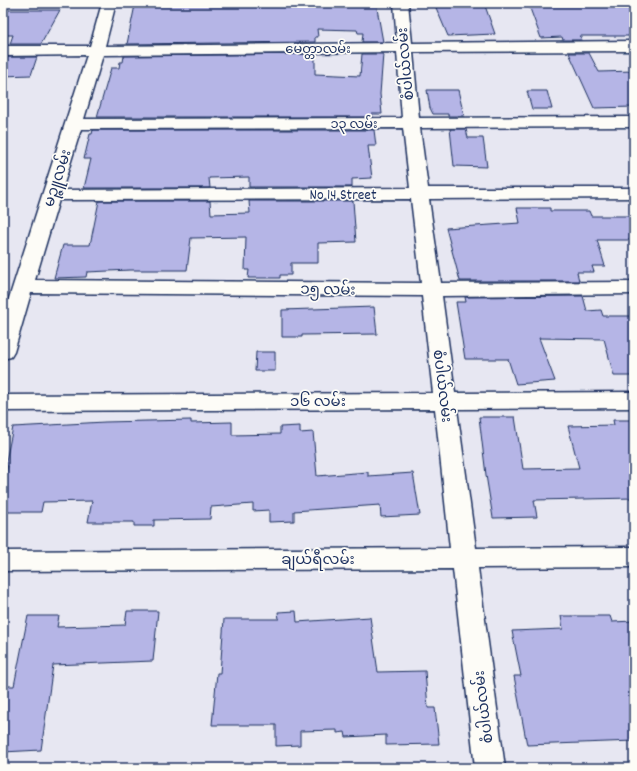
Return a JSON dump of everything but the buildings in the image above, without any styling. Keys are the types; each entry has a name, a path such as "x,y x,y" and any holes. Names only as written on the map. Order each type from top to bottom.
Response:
{"street":[{"name":"မဉ္ဇူလမ်း","path":"3,352 22,286 97,50 109,3"},
{"name":"စံပါယ်လမ်း","path":"401,3 403,47 411,123 421,194 444,400 465,558 490,768"},
{"name":"မေတ္တာလမ်း","path":"3,51 634,46"},
{"name":"၁၃ လမ်း","path":"74,124 634,122"},
{"name":"No 14 Street","path":"52,195 634,193"},
{"name":"၁၅ လမ်း","path":"22,286 431,290 634,288"},
{"name":"၁၆ လမ်း","path":"3,403 634,400"},
{"name":"ချယ်ရီလမ်း","path":"3,561 634,557"}]}
